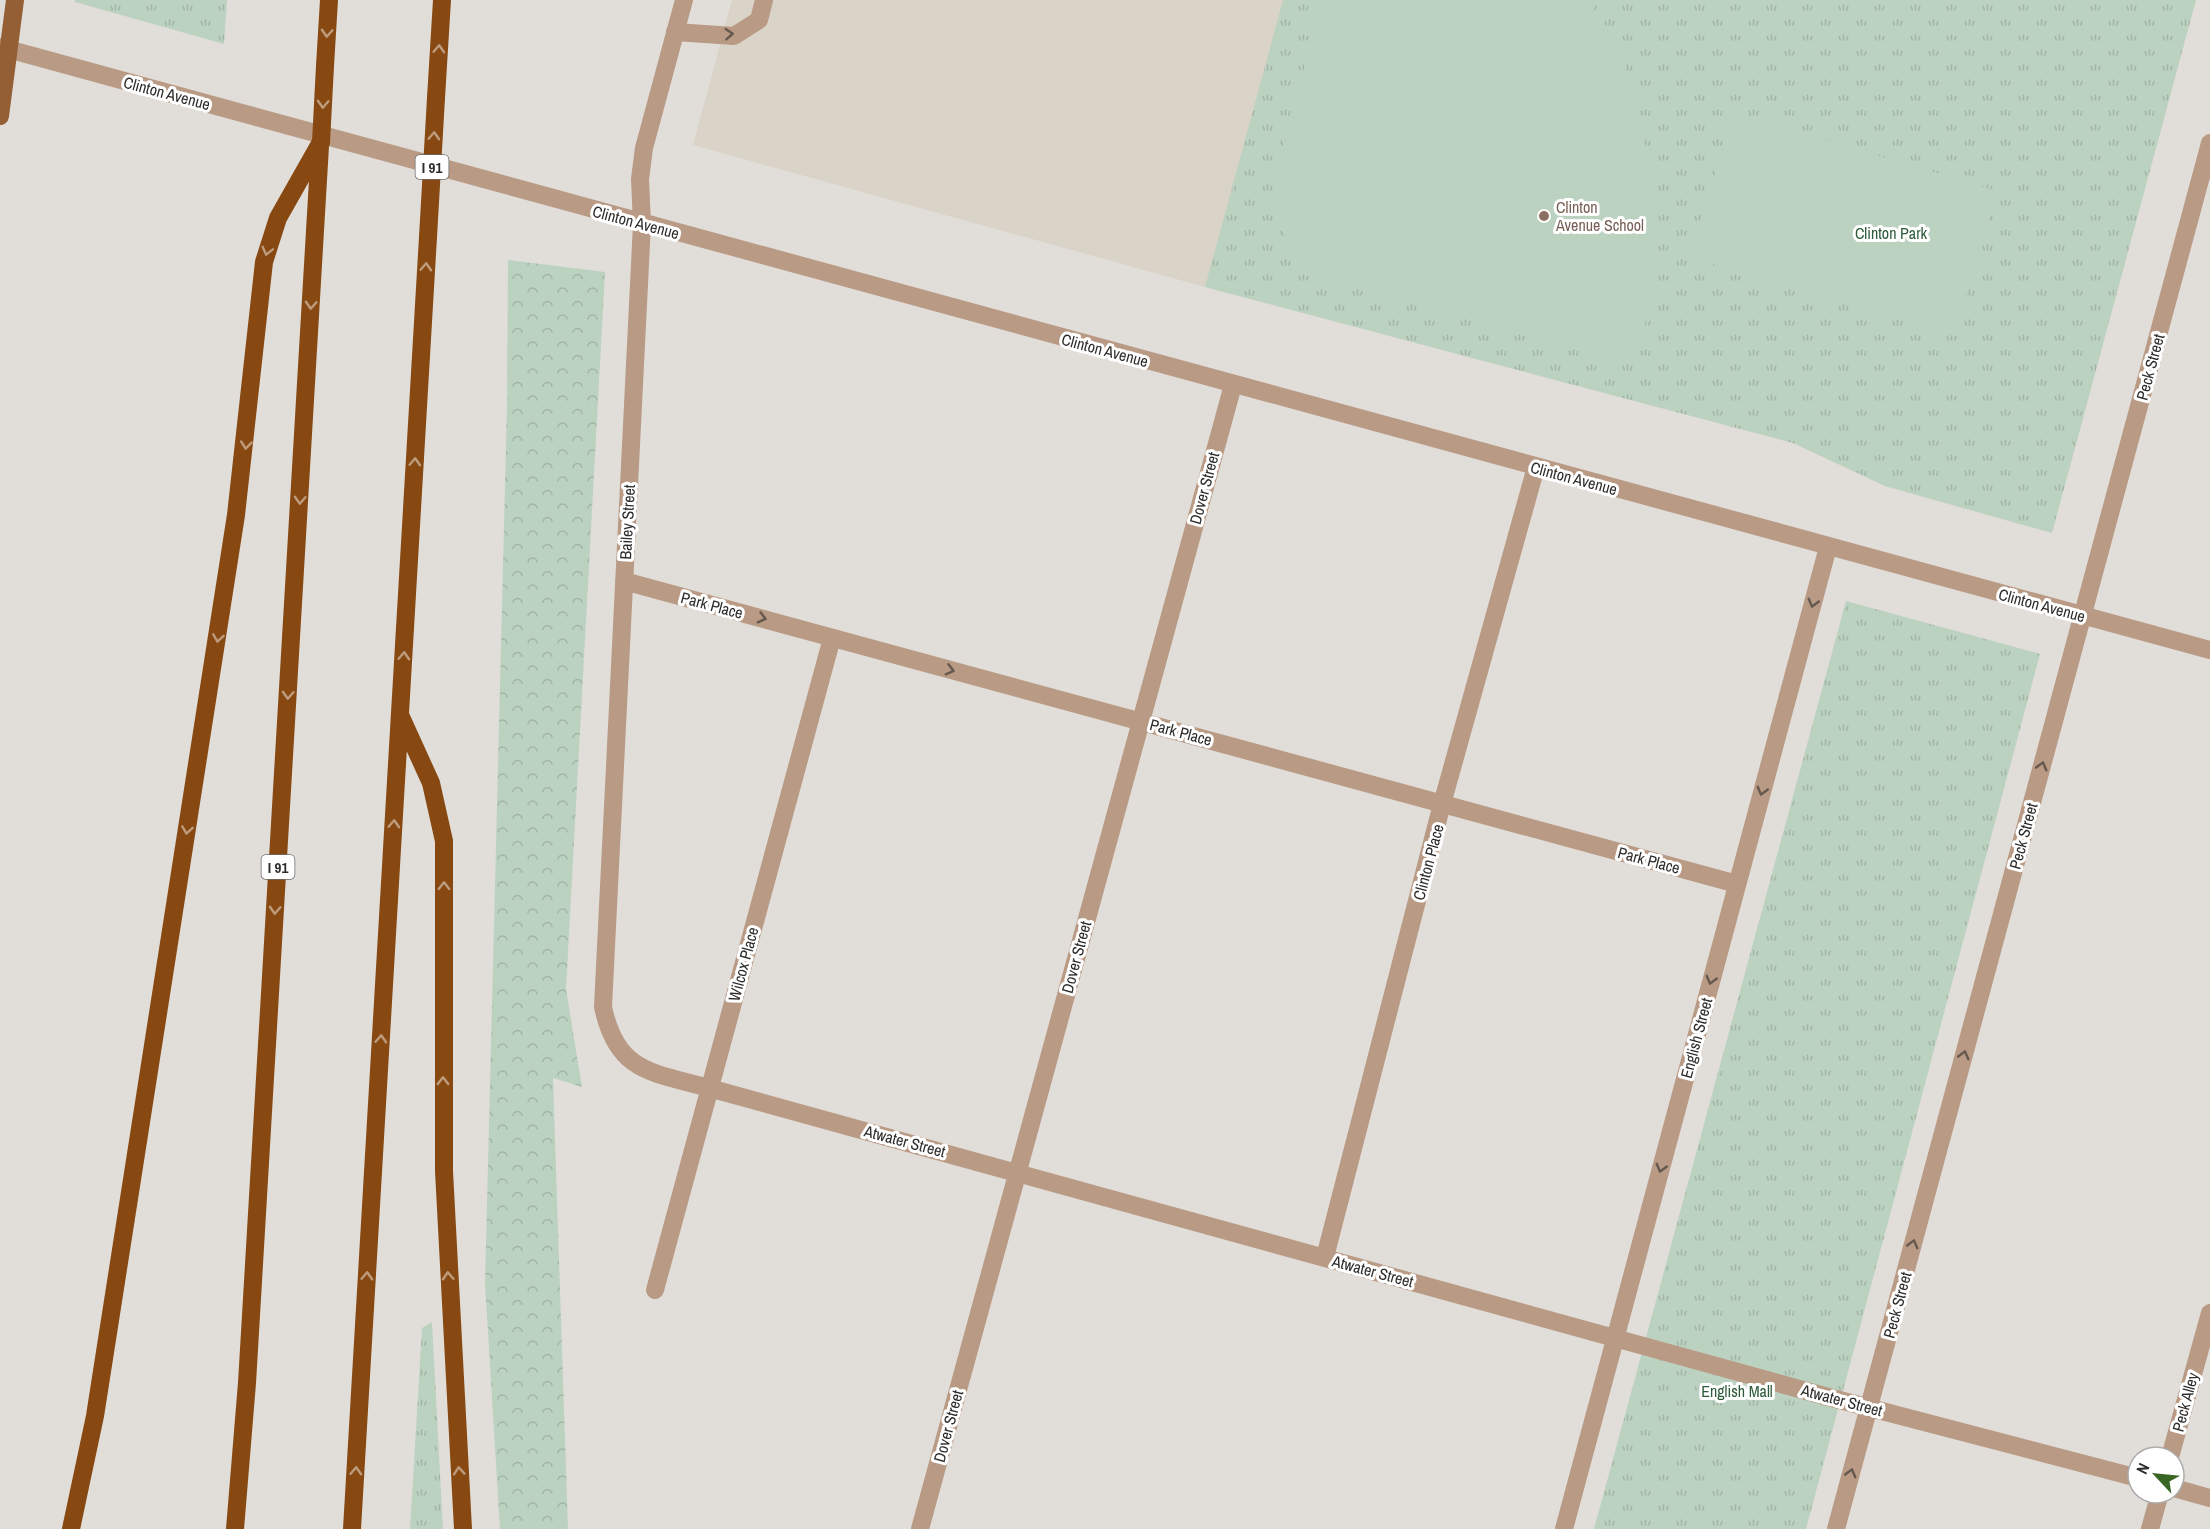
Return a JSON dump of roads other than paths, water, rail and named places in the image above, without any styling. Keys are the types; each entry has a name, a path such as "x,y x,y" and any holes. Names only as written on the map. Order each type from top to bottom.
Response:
{"highway":[{"name":"I 91","path":"235,1529 248,1359 329,0"},
{"name":"I 91","path":"352,1529 442,0"},
{"path":"71,1529 95,1416 225,592 246,445 264,262 269,239 289,197 321,142"},
{"path":"400,715 431,783 444,841 444,1171 463,1529"}],"main road":[{"path":"0,116 4,48 15,0"}],"street":[{"name":"Bailey Street","path":"616,1047 607,1028 603,1007 642,224 640,179 644,148 684,0"},
{"path":"675,32 735,36 759,20 764,0"},
{"name":"Clinton Avenue","path":"4,48 642,224 2210,650"},
{"name":"Peck Street","path":"1836,1529 2210,142"},
{"name":"Dover Street","path":"920,1529 1233,385"},
{"name":"Clinton Place","path":"1325,1257 1442,804 1536,467"},
{"name":"English Street","path":"1564,1529 1828,547"},
{"name":"Park Place","path":"624,581 1737,884"},
{"name":"Wilcox Place","path":"654,1290 832,638"},
{"name":"Atwater Street","path":"616,1047 628,1060 646,1070 709,1088 1869,1408 2126,1475"},
{"name":"Peck Alley","path":"2173,1445 2210,1313"},
{"path":"2186,1491 2210,1498"},
{"path":"2150,1529 2157,1505"}],"place":[{"name":"Clinton Avenue School","path":"1544,216"}],"park label":[{"name":"Clinton Park","path":"1891,233"},
{"name":"English Mall","path":"1737,1391"}]}
